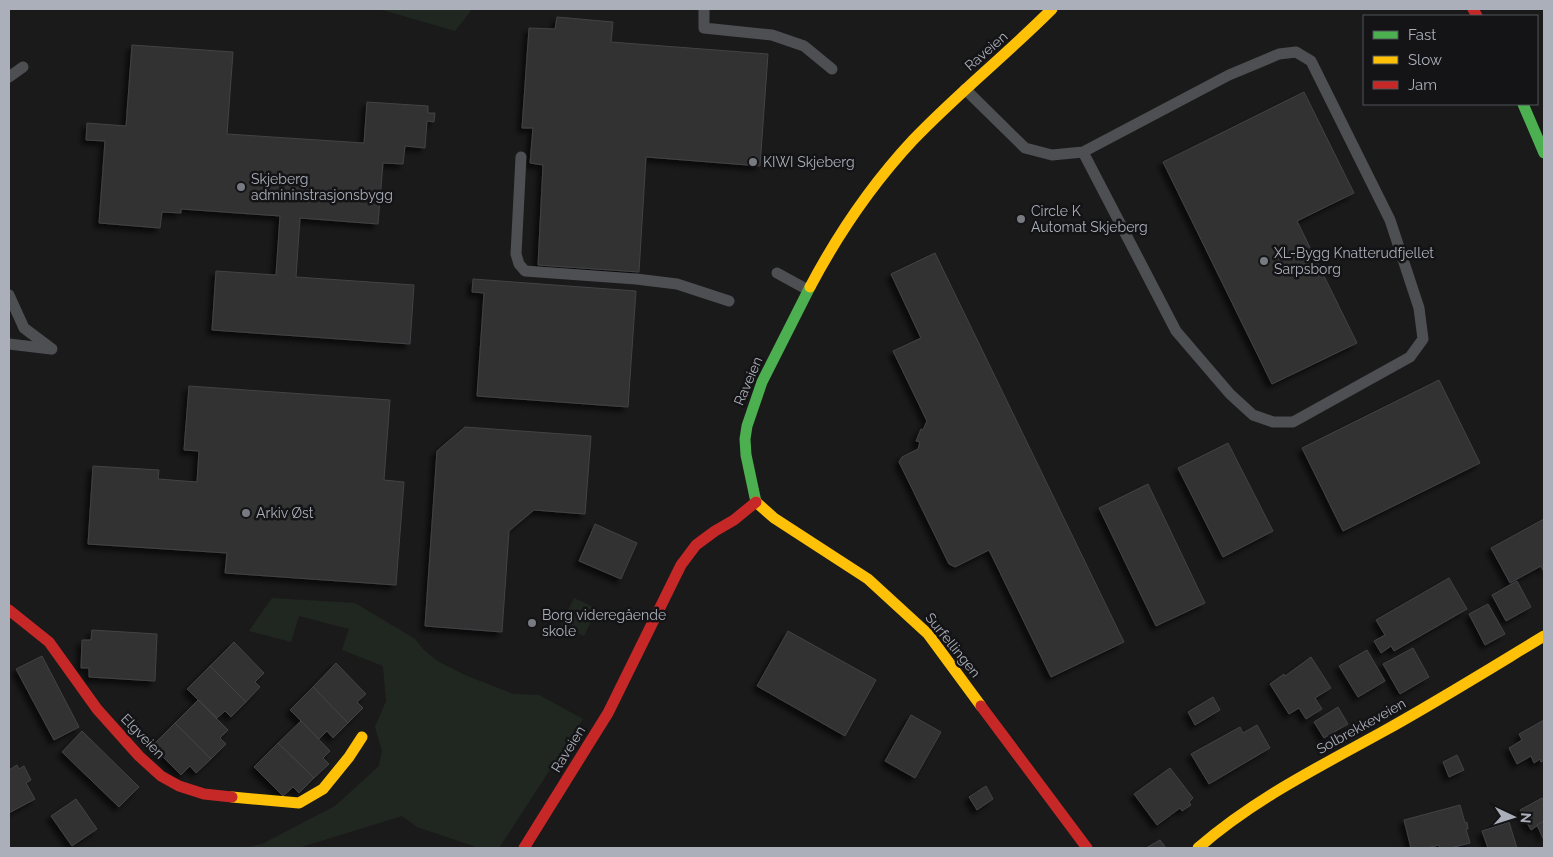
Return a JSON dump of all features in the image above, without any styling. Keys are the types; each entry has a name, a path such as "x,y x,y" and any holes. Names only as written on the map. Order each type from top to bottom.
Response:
{"main road":[{"name":"Raveien","path":"524,848 608,713 680,565 696,545 734,520 756,502 748,470 745,437 752,405 808,290 840,232 894,161 965,89 1017,44 1052,9"},
{"path":"1523,105 1544,153"},
{"name":"Surfellingen","path":"756,502 774,518 868,579 928,634 1087,848"},
{"name":"Elgveien","path":"9,610 49,642 97,709 139,756 161,776 179,786 204,794 298,803 323,789 349,757 362,737"},
{"name":"Solbrekkeveien","path":"1198,848 1238,814 1260,800 1386,730 1544,636"}],"lane":[{"path":"704,9 704,28 772,35 804,46 832,69"},
{"path":"965,89 1025,148 1052,155 1083,152 1229,75 1279,54 1296,52 1311,61 1390,220 1419,308 1423,339 1410,357 1293,422 1273,422 1253,415 1230,394 1176,331 1083,152"},
{"path":"9,77 24,68"},
{"path":"521,157 516,254 519,264 525,271 677,284 729,302"},
{"path":"777,273 808,290"},
{"path":"9,295 24,328 52,349 9,344"}],"shaded area":[{"path":"379,9 472,9 455,31"},
{"path":"272,598 355,603 415,639 424,650 439,662 465,675 513,694 539,695 583,719 499,848 479,848 417,827 402,816 298,848 244,848 262,844 335,806 379,766 382,751 375,727 386,701 383,666 342,650 349,629 299,616 291,642 249,631"},
{"path":"574,598 597,609 584,636 561,625"}],"building":[{"path":"557,17 613,22 611,42 768,54 760,166 646,157 639,272 538,265 543,165 530,163 533,128 522,128 529,28 555,29"},
{"name":"Skjeberg admininstrasjonsbygg","path":"132,45 233,52 227,134 364,143 367,102 428,106 428,113 435,113 434,122 427,121 425,148 405,146 403,164 383,163 378,224 300,218 296,277 414,285 410,344 212,330 216,271 276,275 280,216 181,209 181,213 162,212 160,228 99,223 105,141 86,140 87,123 126,126"},
{"path":"1304,92 1354,193 1297,221 1357,343 1272,384 1163,162"},
{"path":"935,253 1124,642 1051,677 989,550 955,567 949,564 899,462 902,457 918,449 920,442 916,441 927,421 893,351 921,338 891,274"},
{"path":"473,279 636,291 628,407 477,396 484,293 472,292"},
{"path":"1439,380 1480,463 1343,531 1302,448"},
{"name":"Arkiv Øst","path":"189,386 390,400 384,480 404,482 396,585 225,573 227,553 88,544 93,466 159,470 158,479 197,482 199,451 184,450"},
{"path":"465,427 591,436 585,514 534,510 509,531 502,632 425,626 437,451"},
{"path":"1228,443 1273,531 1223,557 1178,468"},
{"path":"1148,484 1205,603 1156,626 1099,508"},
{"path":"1544,519 1544,572 1541,566 1510,583 1491,548"},
{"path":"595,524 637,543 621,579 579,561"},
{"path":"1449,578 1467,609 1394,651 1391,646 1381,653 1374,641 1385,635 1376,620"},
{"path":"1517,581 1531,607 1506,621 1492,595"},
{"path":"1488,604 1505,634 1485,645 1469,614"},
{"path":"92,630 157,634 155,681 89,677 89,668 81,668 82,640 91,640"},
{"path":"788,631 876,680 845,736 757,686"},
{"path":"234,642 264,673 255,682 260,687 246,702 210,666"},
{"path":"1413,648 1429,677 1400,694 1383,664"},
{"path":"1367,650 1385,681 1358,697 1339,666"},
{"path":"42,656 79,727 54,740 16,669"},
{"path":"1311,657 1331,688 1315,698 1322,709 1306,719 1299,708 1289,714 1270,684 1284,674 1285,676"},
{"path":"336,663 366,694 357,702 363,708 348,723 313,687"},
{"path":"210,666 246,702 231,717 225,711 217,718 187,689"},
{"path":"313,687 348,723 333,738 327,731 319,739 290,710"},
{"path":"1213,697 1220,710 1195,725 1188,712"},
{"path":"198,700 228,730 220,738 226,744 211,759 175,723"},
{"path":"1338,707 1348,724 1324,738 1314,722"},
{"path":"911,715 941,732 915,778 885,761"},
{"path":"1544,720 1544,760 1541,762 1540,759 1534,763 1531,756 1517,764 1509,748 1522,740 1519,734"},
{"path":"301,721 330,751 323,758 329,764 314,778 278,743"},
{"path":"175,723 211,759 196,773 190,766 181,775 152,746"},
{"path":"1257,725 1270,748 1209,784 1191,754 1240,727 1243,733"},
{"path":"82,731 139,787 119,807 62,752"},
{"path":"278,743 314,778 299,793 293,787 283,796 254,767"},
{"path":"1457,755 1464,770 1449,777 1443,762"},
{"path":"17,765 19,769 24,766 31,780 26,783 35,799 9,813 9,770"},
{"path":"1170,768 1193,798 1189,802 1191,805 1182,811 1180,808 1157,825 1134,794"},
{"path":"986,786 993,799 977,810 969,797"},
{"path":"1542,798 1544,801 1544,821 1531,830 1520,810"},
{"path":"76,799 97,829 72,846 51,816"},
{"path":"1460,805 1465,823 1467,822 1468,829 1466,829 1470,843 1450,848 1440,848 1439,845 1427,848 1411,848 1404,820"},
{"path":"1544,821 1544,840 1537,825"},
{"path":"1509,822 1517,848 1488,848 1482,831"},
{"path":"1160,840 1166,848 1146,848"}],"traffic: fast":[{"path":"1523,105 1544,153"},
{"path":"756,502 746,455 745,439 747,426 762,382 810,287"}],"traffic: slow":[{"path":"810,287 832,248 857,210 898,157 947,106 1052,9"},
{"path":"756,502 774,518 868,579 928,634 981,706"},
{"path":"1198,848 1219,830 1264,799 1424,708 1544,636"},
{"path":"232,797 299,803 323,789 349,757 362,737"}],"traffic: jam":[{"path":"1473,9 1476,15"},
{"path":"524,848 608,713 681,565 696,545 734,520 756,502"},
{"path":"9,610 49,642 97,709 139,756 161,776 179,786 204,794 232,797"},
{"path":"981,706 1087,848"}],"place":[{"name":"KIWI Skjeberg","path":"753,162"},
{"name":"Skjeberg admininstrasjonsbygg","path":"241,187"},
{"name":"Circle K Automat Skjeberg","path":"1021,219"},
{"name":"XL-Bygg Knatterudfjellet Sarpsborg","path":"1264,261"},
{"name":"Arkiv Øst","path":"246,513"},
{"name":"Borg videregående skole","path":"532,623"}]}
